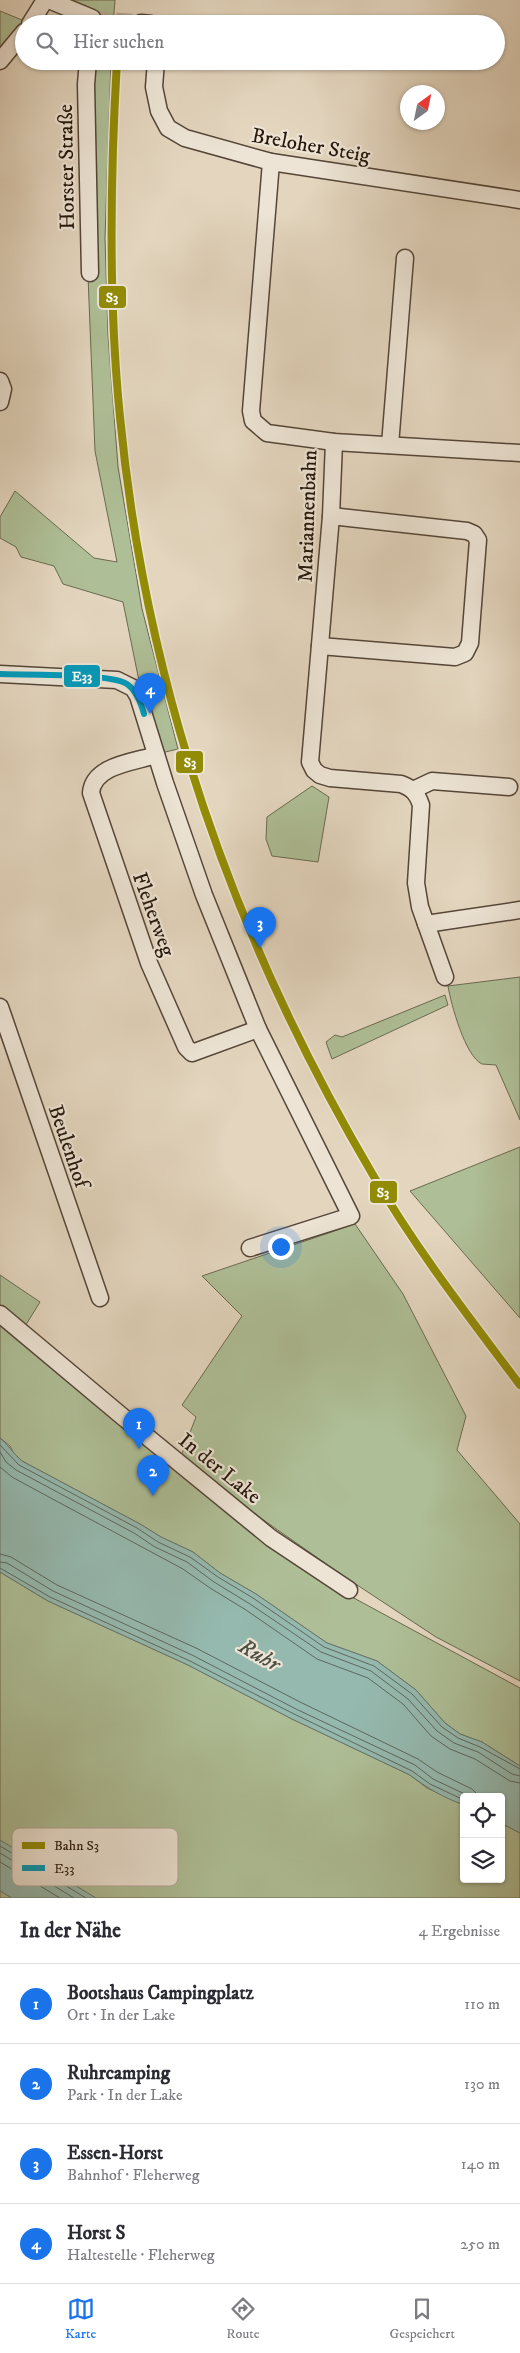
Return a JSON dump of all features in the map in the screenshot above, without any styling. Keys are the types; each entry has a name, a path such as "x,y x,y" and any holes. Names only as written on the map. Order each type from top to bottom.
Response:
{"street":[{"path":"36,15 45,0"},
{"path":"49,0 80,15"},
{"path":"0,62 15,43"},
{"name":"Horster Straße","path":"87,70 90,273"},
{"name":"Breloher Steig","path":"156,70 156,99 159,111 168,128 185,138 272,162 520,200"},
{"name":"Mariannenbahn","path":"272,162 251,411 253,421 267,433 334,442 331,516 309,753 310,762 314,770 320,775 330,778 401,784 413,790"},
{"path":"390,445 405,258"},
{"path":"0,381 3,389 0,402"},
{"path":"334,442 520,453"},
{"path":"320,646 455,657 465,653 470,643 478,540 474,534 467,531 331,516"},
{"path":"0,674 117,680 133,688 204,895 258,1029 351,1216 250,1248"},
{"name":"Fleherweg","path":"156,755 103,772 95,780 91,793 149,963 186,1047 192,1053 258,1029"},
{"path":"445,977 426,924 416,883 421,805 413,790 432,781 509,787"},
{"path":"426,924 520,910"},
{"name":"Beulenhof","path":"0,1006 100,1298"},
{"name":"In der Lake","path":"0,1314 272,1538 349,1590"}],"green space":[{"path":"51,0 115,0 114,15 77,15"},
{"path":"0,11 15,17 15,39 0,60"},
{"path":"89,70 111,70 105,238 108,335 118,467 142,609 178,749 161,753 138,676 123,602 63,584 54,566 21,557 16,547 0,538 0,517 15,491 94,558 117,562 95,451 88,276"},
{"path":"312,786 329,797 318,862 272,856 266,839 267,817"},
{"path":"520,977 520,1120 496,1065 482,1064 470,1051 460,1029 448,986"},
{"path":"445,995 448,1005 332,1059 326,1042 335,1035 342,1037"},
{"path":"520,1147 520,1318 410,1191"},
{"path":"355,1224 403,1294 466,1416 457,1450 520,1524 520,1681 436,1637 345,1577 179,1461 196,1417 182,1405 242,1316 202,1276"},
{"path":"0,1275 40,1302 22,1331 269,1539 352,1597 520,1688 520,1766 482,1742 460,1734 445,1723 416,1690 377,1661 327,1643 256,1594 220,1573 193,1552 161,1537 22,1461 14,1454 10,1446 0,1438"},
{"path":"0,1572 48,1601 188,1665 292,1719 410,1775 427,1788 460,1803 460,1883 505,1883 505,1825 520,1833 520,1898 0,1898"}],"water":[{"name":"Ruhr","path":"0,1438 22,1461 161,1537 193,1552 220,1573 256,1594 327,1643 377,1661 416,1690 445,1723 460,1734 482,1742 520,1766 520,1833 505,1825 505,1793 460,1793 460,1803 450,1799 410,1775 292,1719 188,1665 48,1601 0,1572"},
{"path":"0,1840 12,1847 12,1886 76,1886 96,1898 12,1898 0,1891"}],"rail line":[{"name":"S3","path":"117,70 111,239 113,328 120,417 133,518 151,617 175,715 204,810 239,904 279,996 324,1086 373,1175 407,1229 520,1385"}],"transit line":[{"name":"E33","path":"0,674 85,676 117,680 127,684 133,690 144,714"}],"place":[{"name":"Horst S","path":"150,714"},
{"name":"Essen-Horst","path":"260,948"},
{"name":"Bootshaus Campingplatz","path":"139,1449"},
{"name":"Ruhrcamping","path":"153,1496"}]}
